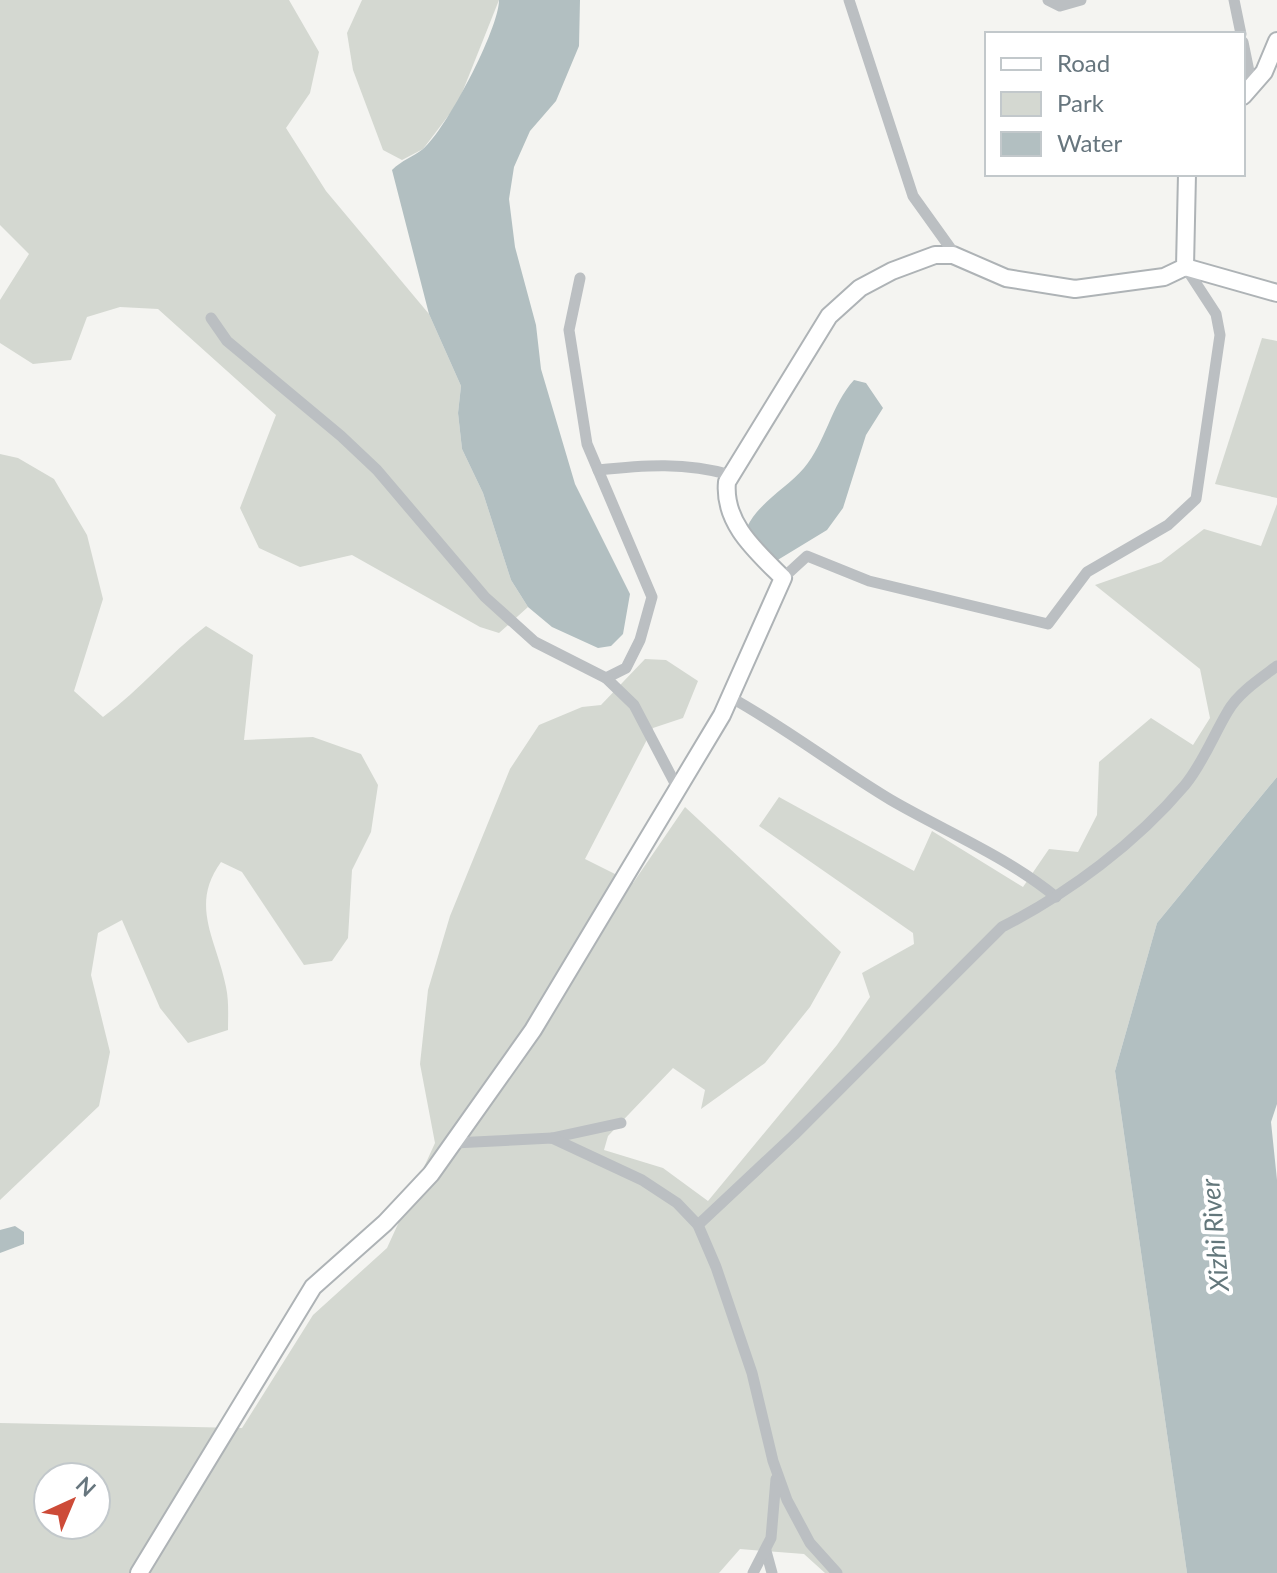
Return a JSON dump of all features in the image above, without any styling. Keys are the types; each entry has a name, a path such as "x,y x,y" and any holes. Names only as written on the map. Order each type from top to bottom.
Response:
{"street":[{"path":"849,0 913,196 956,256"},
{"path":"1048,0 1060,6 1081,0"},
{"path":"1234,0 1241,32"},
{"path":"1248,91 1264,72 1277,41"},
{"path":"1245,62 1248,91"},
{"path":"139,1573 313,1287 385,1223 454,1143 533,1030 730,697 783,578 807,556 869,581 1048,624 1087,572 1168,525 1196,499 1220,335 1216,314 1185,267 1187,176"},
{"path":"783,578 735,524 725,500 731,475 829,316 844,300 892,271 935,255 956,256 1006,278 1075,289 1164,277 1185,267 1277,293"},
{"path":"580,278 569,330 587,444 652,597 640,640 626,668 606,678"},
{"path":"211,318 227,341 377,470 495,606 535,642 606,678 634,705 678,789"},
{"path":"598,470 655,464 698,466 731,475"},
{"path":"698,1225 794,1135 1002,927 1056,897 1136,835 1176,794 1214,741 1229,709 1277,666"},
{"path":"730,697 775,722 888,798 1026,873 1056,897"},
{"path":"454,1143 552,1138 621,1123"},
{"path":"552,1138 642,1180 677,1203 698,1225 716,1267 752,1373 776,1470 787,1500 810,1543 837,1573"},
{"path":"753,1573 771,1538 776,1470"},
{"path":"766,1551 772,1573"}],"green space":[{"path":"0,0 289,0 319,52 310,93 286,128 326,191 429,314 461,386 458,413 462,449 483,493 511,580 528,607 499,633 480,627 352,555 300,567 259,548 240,508 276,415 158,309 120,307 87,317 71,360 33,364 0,343 0,300 29,254 0,225"},
{"path":"362,0 499,0 458,103 423,149 402,160 383,150 353,70 347,33"},
{"path":"1262,338 1277,341 1277,498 1215,484"},
{"path":"0,454 18,458 54,479 87,535 103,599 74,691 103,717 206,626 253,655 244,740 313,737 361,754 378,785 371,832 352,870 348,938 332,961 304,965 242,872 221,862 207,893 206,908 226,987 228,1030 188,1043 160,1008 122,920 98,933 91,975 110,1052 99,1106 0,1200"},
{"path":"1277,504 1277,777 1157,923 1115,1071 1187,1573 825,1573 804,1554 740,1549 719,1573 0,1573 0,1423 242,1428 313,1315 387,1248 435,1143 420,1064 428,990 450,916 510,769 539,725 582,707 601,705 645,659 666,660 698,681 683,718 653,728 585,859 633,883 685,807 841,952 810,1007 765,1063 701,1109 705,1090 673,1068 608,1136 604,1150 663,1168 708,1201 837,1045 870,997 862,973 914,944 913,933 759,826 779,797 914,871 932,831 1023,887 1049,849 1078,852 1097,815 1099,762 1151,718 1193,745 1210,718 1200,669 1095,585 1161,562 1204,529 1261,546"}],"water":[{"path":"499,0 580,0 579,46 556,101 530,131 514,167 509,199 515,247 536,325 541,369 575,484 630,594 623,634 611,646 598,648 552,627 528,607 511,580 483,493 462,449 458,413 461,386 429,314 392,170 423,149 445,122 481,55 497,14"},
{"path":"854,380 866,383 883,408 866,435 843,508 827,530 776,561 747,527 766,502 812,458"},
{"name":"Xizhi River","path":"1277,777 1277,1104 1271,1122 1277,1180 1277,1573 1187,1573 1115,1071 1157,923"},
{"path":"15,1226 24,1232 24,1244 0,1253 0,1230"}]}
